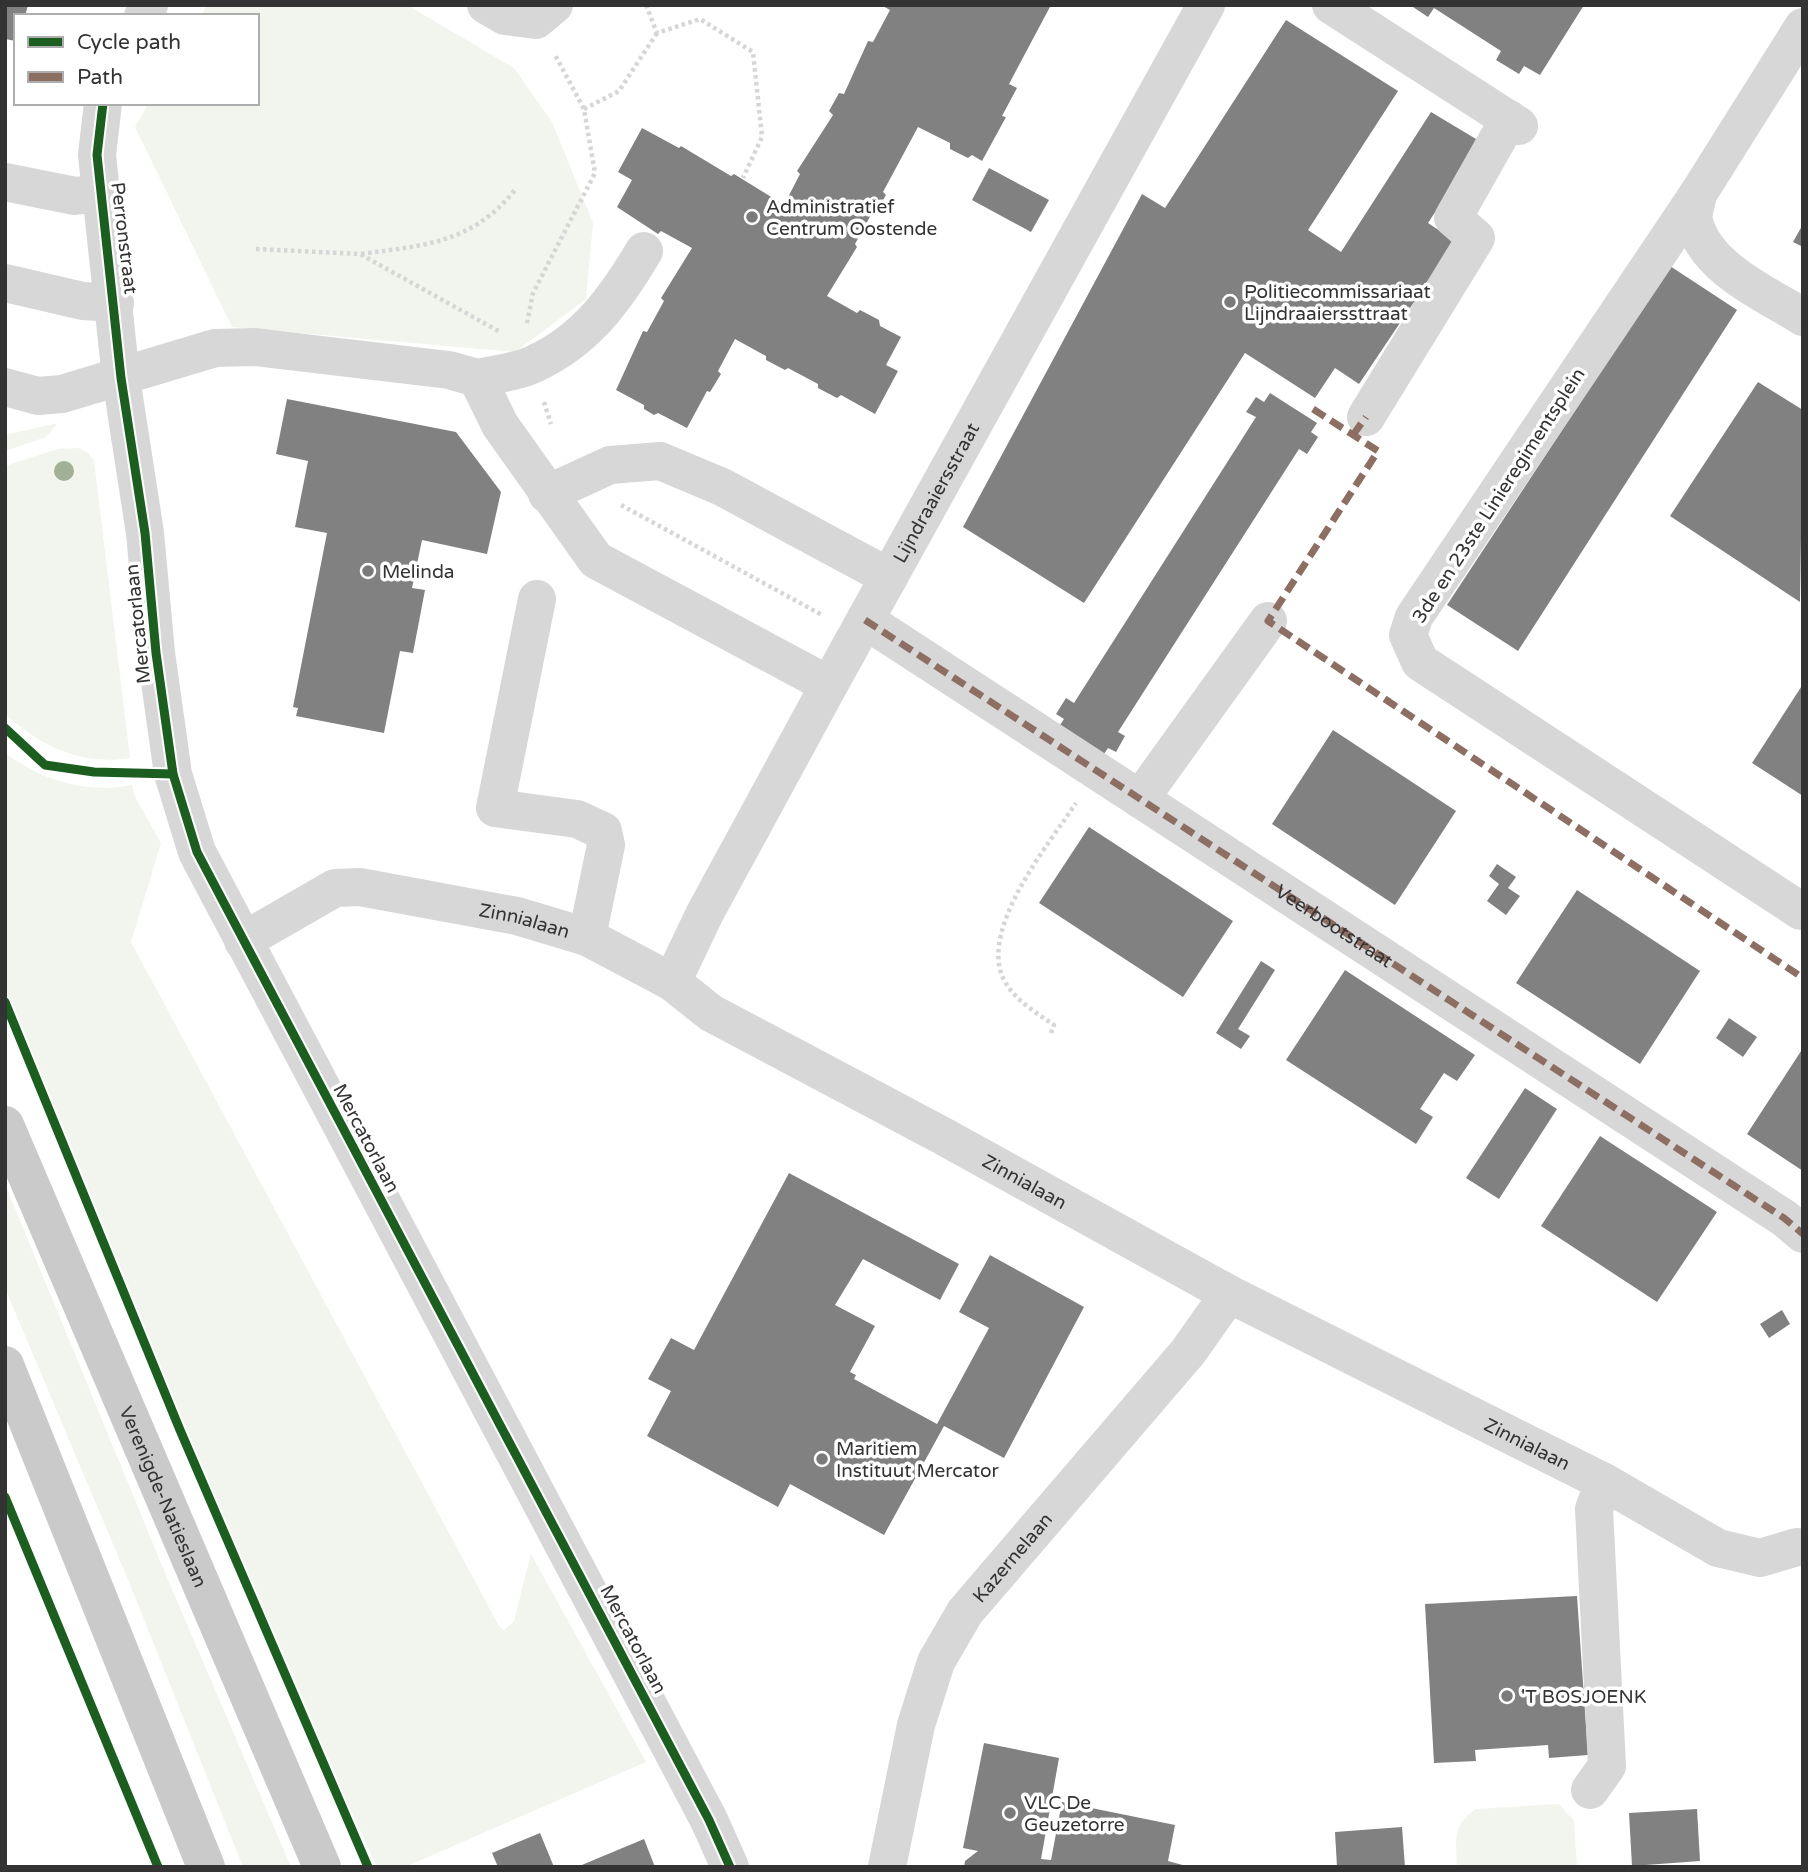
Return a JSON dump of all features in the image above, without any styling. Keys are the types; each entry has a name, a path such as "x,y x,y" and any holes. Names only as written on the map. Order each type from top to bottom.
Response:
{"main road":[{"name":"Verenigde-Natieslaan","path":"5,1125 322,1867"},
{"path":"5,1365 206,1867"}],"street":[{"path":"486,5 505,16 545,13"},
{"name":"Lijndraaiersstraat","path":"672,982 705,913 829,685 1206,5"},
{"path":"1331,5 1514,123 1453,218 1475,238 1366,417"},
{"name":"3de en 23ste Linieregimentsplein","path":"1803,27 1698,194 1415,617 1408,635 1420,662 1801,911 1803,909"},
{"name":"Perronstraat","path":"103,105 97,155 121,378"},
{"path":"5,182 75,197 101,192"},
{"path":"1698,194 1693,220 1707,247 1728,269 1803,317"},
{"path":"16,399 62,394 215,348 255,347 449,370 477,378 530,356 568,345 600,317 644,251"},
{"path":"5,283 83,301 115,303"},
{"name":"Mercatorlaan","path":"121,378 145,533 156,653 173,774 197,852 492,1405 709,1820 730,1867"},
{"path":"477,378 500,425 563,487 596,560 829,685"},
{"path":"563,487 610,465 660,461 722,487 889,577"},
{"path":"537,599 495,808 578,819 603,831 606,845 587,937"},
{"path":"1140,799 1268,621"},
{"name":"Veerbootstraat","path":"861,627 1097,771 1773,1210 1803,1234"},
{"name":"Zinnialaan","path":"243,941 335,888 360,887 517,916 587,937 672,982 711,1013 941,1135 1229,1294 1604,1482 1718,1548 1760,1558 1801,1549"},
{"name":"Kazernelaan","path":"887,1867 920,1713 936,1662 965,1612 1188,1352 1229,1294"},
{"path":"1590,1790 1607,1766 1594,1509 1604,1482"}],"path":[{"path":"646,5 657,33"},
{"path":"545,13 584,109 595,173 533,293 530,356 561,459 563,487 861,627"},
{"path":"584,109 619,91 657,33 700,19 753,52 762,137 743,178"},
{"path":"257,249 360,254 428,246 467,232 497,211 515,190"},
{"path":"360,254 530,356"},
{"path":"1051,1034 1054,1025 1025,1004 1010,989 1002,976 998,948 1019,889 1097,771"}],"shaded area":[{"path":"207,5 407,5 514,68 552,122 593,223 586,299 515,352 232,327 135,127 148,105 259,105 259,14 202,14"},
{"path":"58,423 46,437 5,451 5,435"},
{"path":"78,448 88,453 94,461 130,758 95,759 63,751 33,736 5,714 5,466 58,449"},
{"path":"5,753 34,771 66,783 98,788 132,785 135,797 161,843 131,942 499,1626 504,1630 514,1621 531,1554 646,1762 405,1867 377,1867 269,1634 5,991"},
{"path":"5,1184 165,1573 291,1867 243,1867 129,1582 5,1288"},
{"path":"1559,1804 1574,1821 1577,1867 1457,1867 1456,1841 1459,1827 1476,1809"}],"building":[{"path":"5,5 28,5 26,14 14,14 14,41 5,39"},
{"name":"Administratief Centrum Oostende","path":"881,5 1051,5 1009,84 1017,88 1002,116 1006,117 982,161 972,155 968,158 950,149 950,143 918,127 883,192 886,195 875,214 872,213 855,244 857,247 827,296 857,313 860,310 879,320 880,326 901,337 886,365 898,371 875,414 841,395 837,398 818,388 818,384 766,360 766,356 735,339 718,371 721,374 710,392 707,391 687,428 658,413 654,415 644,409 644,405 616,390 643,331 647,332 664,301 661,298 692,248 661,231 658,234 617,207 632,180 618,172 642,128 679,148 681,146 731,176 734,174 784,205 800,174 797,171 833,115 829,111 839,93 844,94 868,41 873,42 890,10"},
{"path":"1410,5 1584,5 1540,75 1524,66 1519,74 1496,60 1501,51 1434,8 1428,17"},
{"name":"Politiecommissariaat Lijndraaierssttraat","path":"1286,20 1398,91 1308,230 1341,252 1431,112 1481,142 1428,223 1455,241 1359,384 1335,368 1315,398 1245,353 1084,603 963,527 1142,194 1165,208"},
{"path":"989,168 1049,200 1031,232 972,200"},
{"path":"1803,224 1803,247 1793,242"},
{"path":"1670,266 1737,310 1518,651 1447,605"},
{"path":"1758,382 1803,410 1800,602 1670,516"},
{"path":"1270,393 1317,423 1311,432 1318,437 1307,454 1299,449 1118,732 1125,736 1116,752 1108,748 1102,757 1058,728 1064,719 1056,714 1066,698 1074,703 1256,417 1246,412 1256,397 1264,402"},
{"name":"Melinda","path":"287,399 456,432 501,492 487,554 422,540 412,588 425,590 413,653 400,651 384,733 296,716 298,708 293,707 327,533 295,527 308,461 276,454"},
{"path":"1803,684 1803,796 1752,763"},
{"path":"1333,730 1456,811 1395,905 1272,824"},
{"path":"1089,827 1233,921 1183,997 1039,903"},
{"path":"1497,864 1516,877 1508,888 1520,896 1506,915 1487,901 1499,884 1489,876"},
{"path":"1577,890 1700,971 1640,1064 1516,983"},
{"path":"1261,961 1275,970 1238,1029 1250,1036 1241,1049 1216,1033"},
{"path":"1345,970 1475,1055 1457,1081 1444,1073 1420,1109 1433,1117 1416,1144 1286,1060"},
{"path":"1729,1018 1757,1037 1743,1057 1716,1038"},
{"path":"1803,1048 1803,1171 1747,1134"},
{"path":"1525,1088 1557,1109 1499,1199 1466,1178"},
{"path":"1600,1136 1717,1212 1657,1302 1541,1226"},
{"path":"789,1173 959,1264 940,1300 863,1259 835,1305 875,1326 850,1372 856,1375 854,1379 937,1424 989,1328 959,1312 990,1255 1084,1307 1004,1458 944,1426 884,1535 790,1484 778,1507 647,1436 671,1391 648,1379 671,1338 694,1350"},
{"path":"1782,1310 1790,1324 1769,1338 1760,1324"},
{"name":"'T BOSJOENK","path":"1577,1596 1588,1755 1549,1758 1548,1745 1475,1750 1476,1761 1434,1763 1425,1604"},
{"name":"VLC De Geuzetorre","path":"984,1743 1059,1758 1041,1859 1051,1860 1062,1802 1175,1825 1168,1861 1190,1867 964,1867 965,1861 978,1851 963,1848"},
{"path":"1697,1809 1700,1861 1632,1866 1629,1813"},
{"path":"1402,1827 1405,1867 1337,1867 1335,1832"},
{"path":"540,1833 554,1867 498,1867 492,1853"},
{"path":"644,1839 655,1867 577,1867"}],"marked path":[{"path":"1313,409 1378,451 1268,621 1803,978"},
{"path":"1353,435 1366,417"},
{"path":"865,620 1784,1218 1803,1234"}],"cycle path":[{"path":"103,105 97,155 121,378 145,533 156,653 173,774 197,852 709,1820 730,1867"},
{"path":"5,728 45,765 94,772 173,774"},
{"path":"5,1002 180,1430 368,1867"},
{"path":"5,1497 158,1867"}],"place":[{"name":"Administratief Centrum Oostende","path":"752,217"},
{"name":"Politiecommissariaat Lijndraaierssttraat","path":"1230,302"},
{"name":"Melinda","path":"368,571"},
{"name":"Maritiem Instituut Mercator","path":"822,1459"},
{"name":"'T BOSJOENK","path":"1507,1696"},
{"name":"VLC De Geuzetorre","path":"1010,1813"}]}
